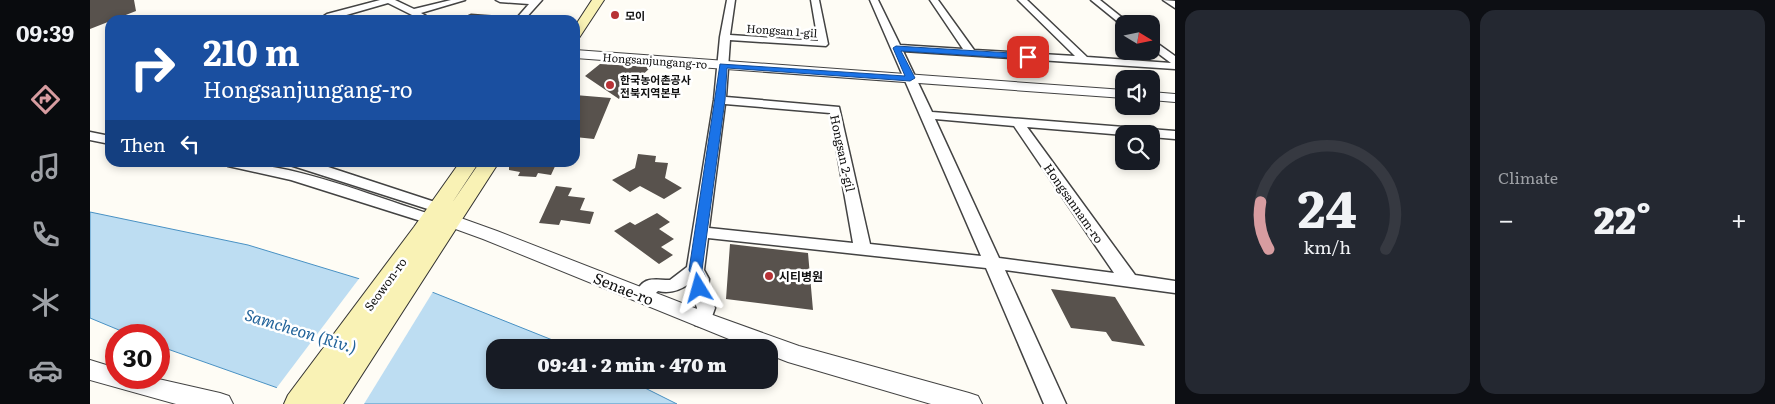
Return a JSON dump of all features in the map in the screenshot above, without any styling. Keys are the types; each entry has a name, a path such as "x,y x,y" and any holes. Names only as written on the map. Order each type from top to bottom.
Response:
{"main road":[{"path":"574,15 585,0"},
{"path":"580,27 598,0"},
{"name":"Seowon-ro","path":"327,404 437,224 467,167"},
{"name":"Seowon-ro","path":"298,404 437,224 486,167"}],"street":[{"path":"334,15 388,0 420,15"},
{"path":"414,12 461,0"},
{"path":"500,0 537,1"},
{"path":"702,320 706,308 699,288 700,279 695,270 720,100 725,37 731,0"},
{"name":"Hongsan 1-gil","path":"725,37 823,44 814,0"},
{"path":"874,0 1055,404"},
{"path":"934,0 971,53"},
{"path":"1022,0 1084,60"},
{"path":"1095,0 1115,15"},
{"path":"1168,0 1175,0"},
{"path":"1168,0 1175,5"},
{"path":"524,15 537,1"},
{"path":"896,48 1175,66"},
{"path":"1160,50 1175,61"},
{"name":"Hongsanjungang-ro","path":"580,54 1115,93"},
{"path":"1160,97 1175,98"},
{"name":"Hongsan 2-gil","path":"720,100 835,110 863,250"},
{"path":"927,115 1169,135 1175,147"},
{"name":"Hongsannam-ro","path":"1019,124 1130,282"},
{"path":"90,126 105,129"},
{"path":"90,136 105,139"},
{"name":"Senae-ro","path":"252,167 294,176 643,295 702,320 796,355 970,404"},
{"name":"Senae-ro","path":"320,167 437,224"},
{"path":"701,232 993,263 1175,287"},
{"path":"643,295 654,284 667,288 682,281 695,270"},
{"path":"90,370 129,382 220,404"}],"water":[{"name":"Samcheon (Riv.)","path":"90,212 248,245 360,279 432,292 550,339 486,339 486,389 647,389 677,404 323,404 170,350 170,324 105,324 90,318"}],"pier":[{"path":"361,276 434,290 364,404 315,404 275,390"}],"building":[{"path":"90,0 134,0 136,11 126,15 105,15 105,23 90,29"},
{"path":"600,64 651,67 619,99 585,76"},
{"path":"580,95 611,98 594,139 580,138"},
{"path":"638,154 656,156 655,162 668,163 665,178 682,188 664,199 640,186 630,192 612,180 635,168"},
{"path":"509,167 555,167 551,175 538,173 536,177 518,176 520,172 509,170"},
{"path":"556,186 572,188 568,196 585,198 580,210 594,212 590,224 561,220 559,225 539,223"},
{"path":"657,213 670,222 659,229 674,239 661,247 673,255 659,264 614,231 630,222 635,225"},
{"name":"시티병원","path":"730,244 808,253 813,310 726,299"},
{"path":"1051,289 1115,297 1145,346 1112,341 1106,332 1071,328"}],"place":[{"name":"모이","path":"615,15"},
{"name":"한국농어촌공사 전북지역본부","path":"610,85"},
{"name":"시티병원","path":"769,276"}],"route":[{"path":"699,288 700,279 695,270 720,100 723,66 910,78 896,48 1028,57"}]}
